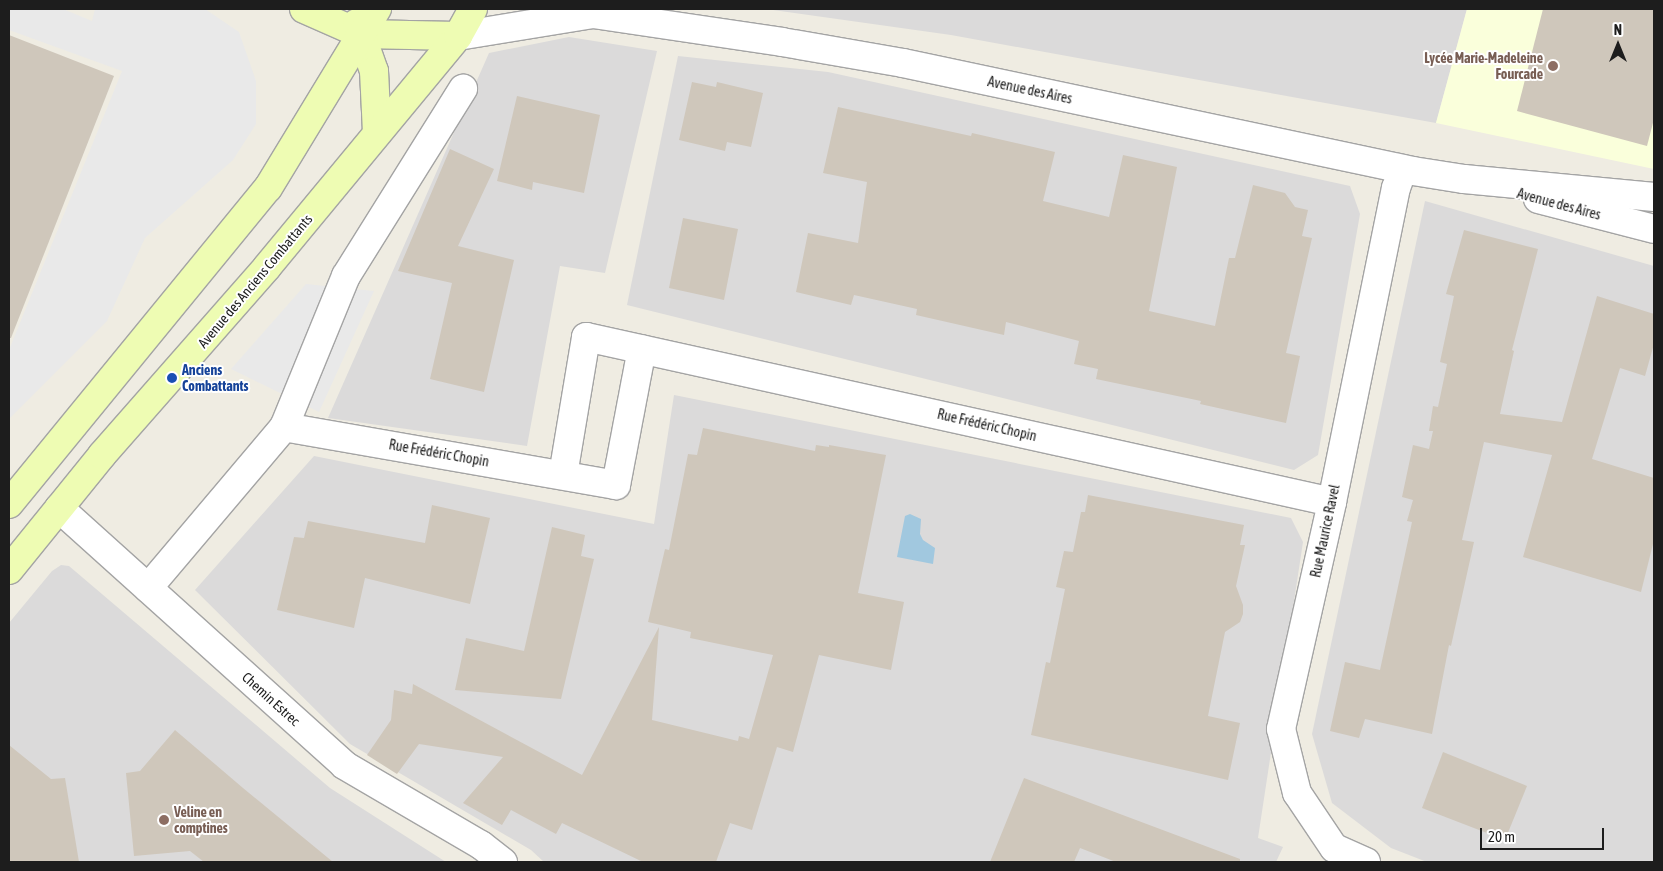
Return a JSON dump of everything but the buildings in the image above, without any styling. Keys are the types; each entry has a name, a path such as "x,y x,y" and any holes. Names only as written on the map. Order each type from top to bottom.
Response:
{"main road":[{"path":"304,9 361,34 458,36"},
{"path":"351,9 374,71 377,133"},
{"path":"9,504 268,188 377,9"},
{"name":"Avenue des Anciens Combattants","path":"9,570 102,456 267,267 458,36 473,9"}],"street":[{"name":"Avenue des Aires","path":"458,36 511,18 586,12 782,42 902,63 1403,169 1464,180 1654,229"},
{"path":"148,588 284,427 346,276 463,89"},
{"name":"Rue Maurice Ravel","path":"1366,862 1334,848 1297,793 1281,729 1332,502 1396,188 1403,169"},
{"name":"Avenue des Aires","path":"1464,180 1654,198"},
{"name":"Rue Frédéric Chopin","path":"563,475 586,337 1332,502"},
{"name":"Rue Frédéric Chopin","path":"284,427 616,485 642,349"},
{"name":"Chemin Estrec","path":"59,508 344,765 481,845 503,862"}],"shaded area":[{"path":"9,9 63,9 92,21 95,9 205,9 239,32 256,81 256,124 233,160 145,238 107,321 9,419 9,350 122,71 9,30"},
{"path":"766,9 1467,9 1436,123 951,35"},
{"name":"Lycée Marie-Madeleine Fourcade","path":"1467,9 1654,9 1654,169 1436,123"},
{"path":"569,37 657,51 605,273 560,266 527,446 328,418 489,53"},
{"path":"678,56 828,72 1350,186 1360,214 1318,455 1294,470 627,305"},
{"path":"1425,201 1654,266 1654,862 1427,862 1391,848 1332,803 1312,734"},
{"path":"306,284 374,291 319,412 231,369"},
{"path":"674,395 1291,518 1303,542 1258,838 1283,847 1276,862 544,862 531,850 350,744 195,590 314,456 654,524"},
{"path":"61,565 69,566 330,788 446,862 9,862 9,623 52,571"}],"water":[{"path":"910,514 921,519 920,534 923,540 935,548 933,564 897,557 905,516"}],"place":[{"name":"Lycée Marie-Madeleine Fourcade","path":"1553,66"},
{"name":"Anciens Combattants","path":"172,378"},
{"name":"Veline en comptines","path":"164,820"}]}
